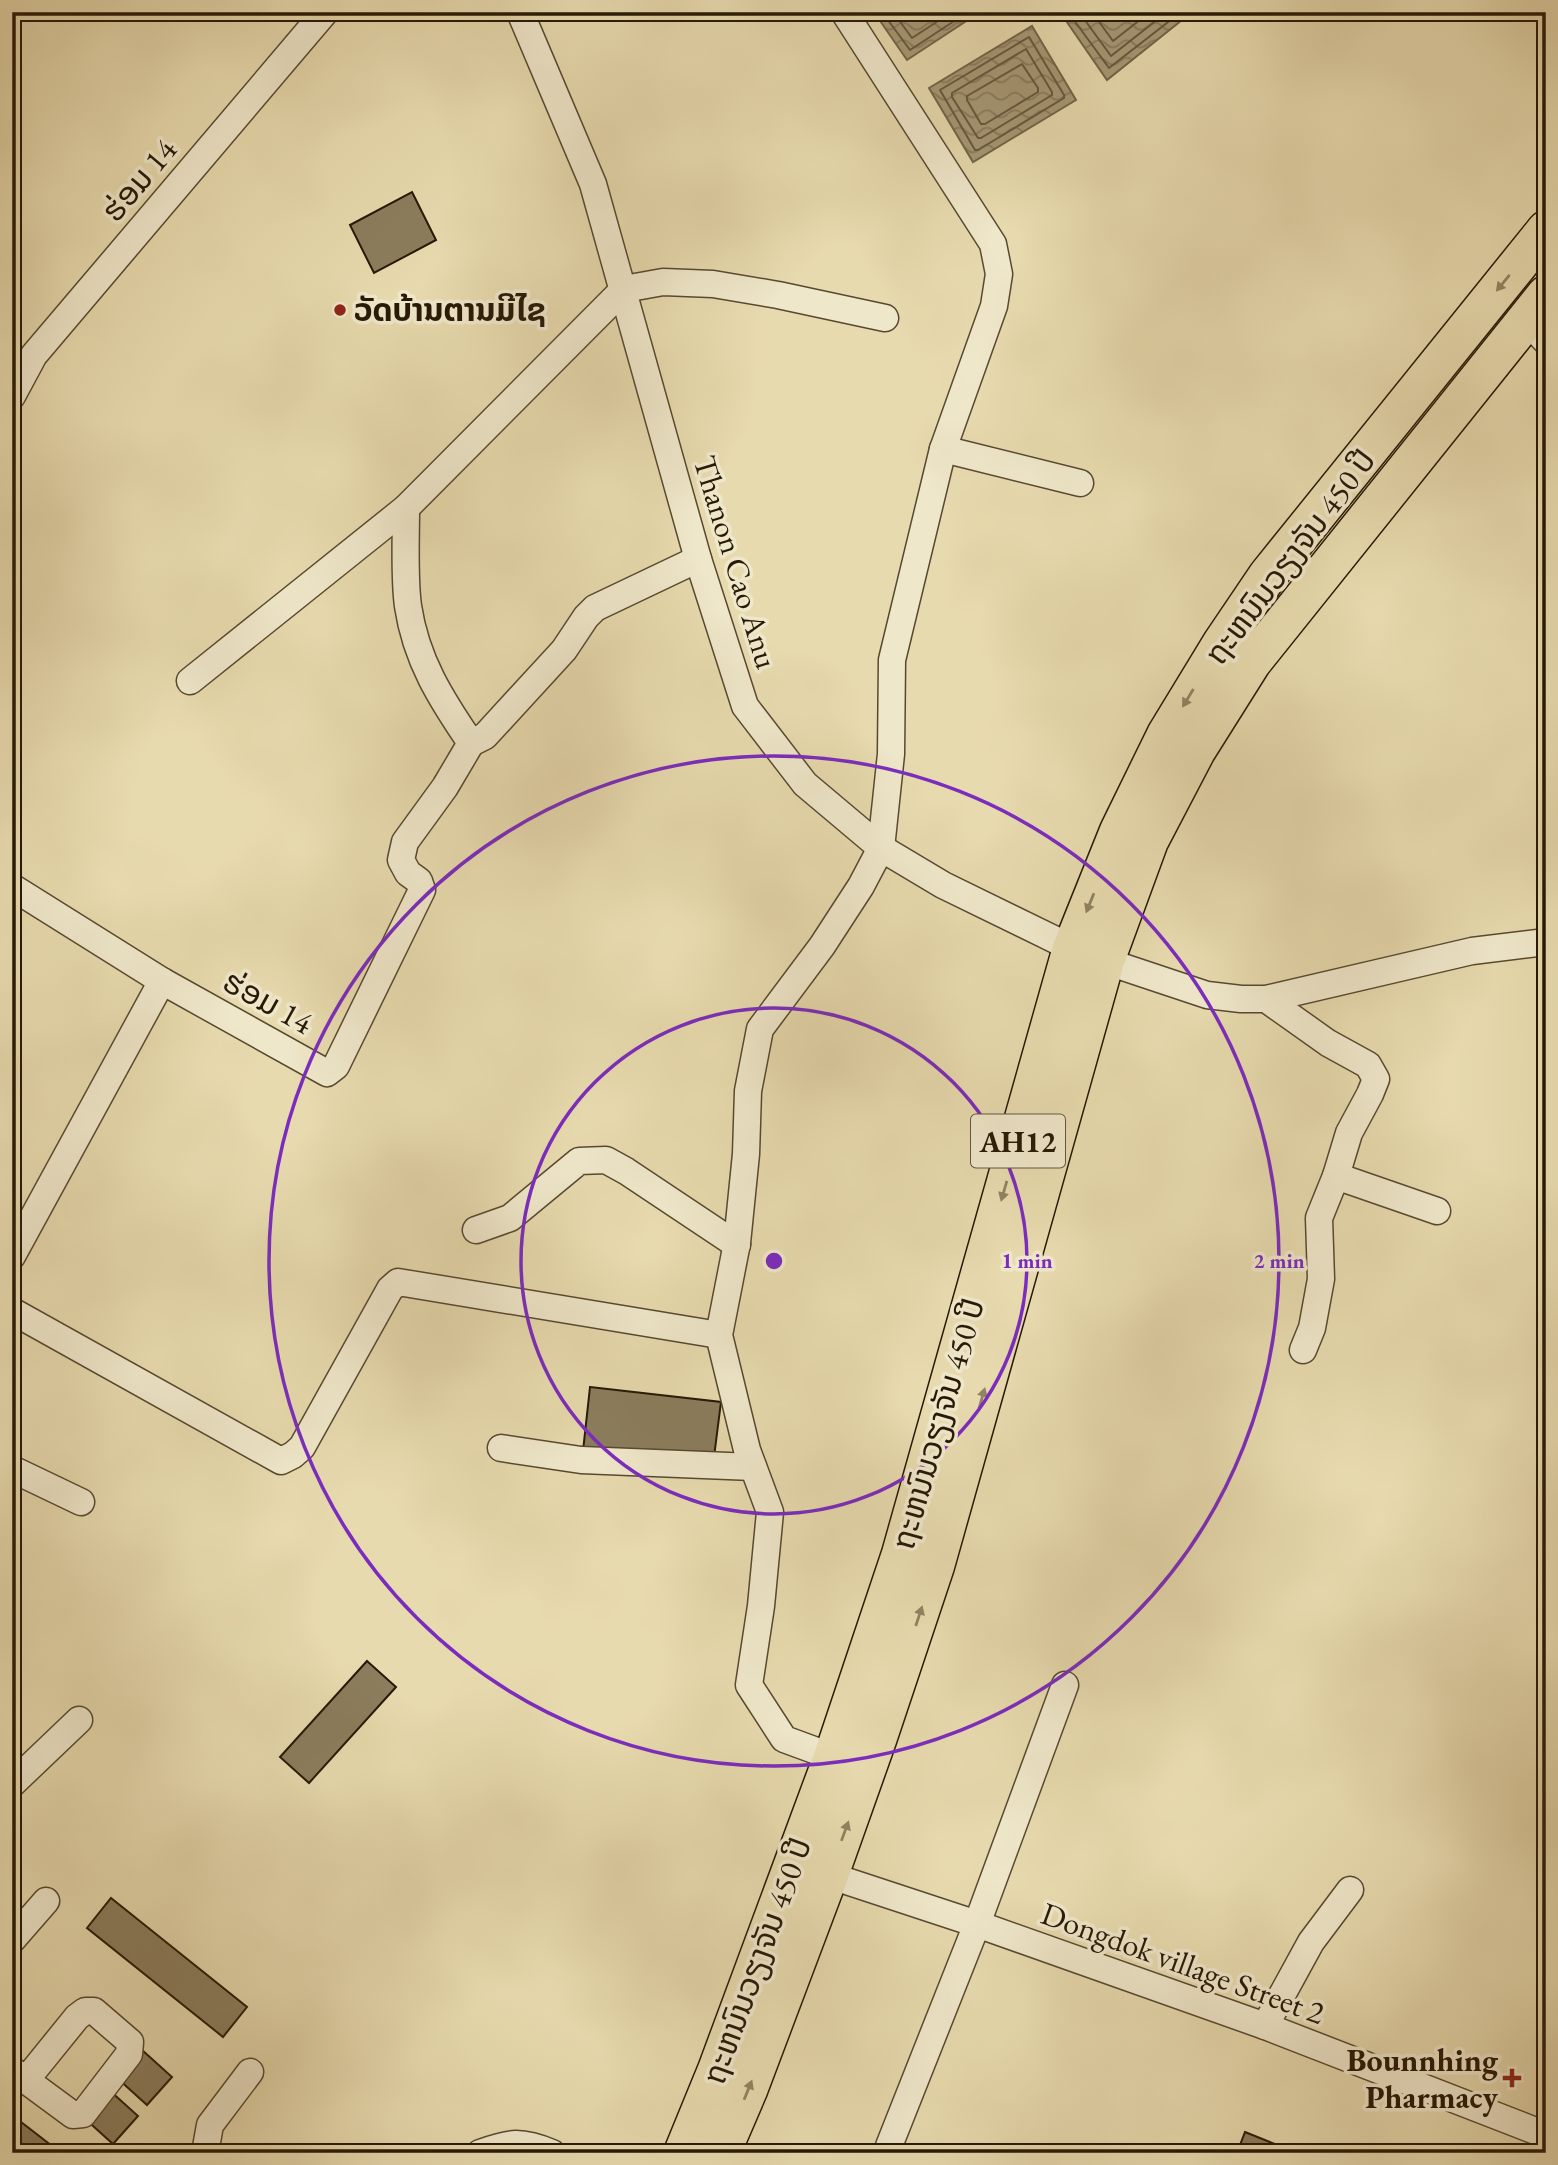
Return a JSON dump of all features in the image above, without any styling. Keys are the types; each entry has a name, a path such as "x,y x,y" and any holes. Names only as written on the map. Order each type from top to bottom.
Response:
{"highway":[{"name":"ຖະຫນົນວຽງຈັນ 450 ປີ","path":"721,2153 748,2090 829,1875 935,1566 1119,831 1160,747 1222,643 1268,575 1546,230"},
{"name":"ຖະຫນົນວຽງຈັນ 450 ປີ","path":"683,2153 717,2070 833,1756 901,1554 1089,954 1196,751 1252,662 1539,319"}],"street":[{"name":"ຮ່ອມ 14","path":"12,396 34,355 325,12"},
{"name":"Thanon Cao Anu","path":"520,12 593,184 698,559 745,706 805,784 881,848 943,885 1089,954 1207,995 1266,999 1472,951 1546,942"},
{"path":"833,1756 784,1739 749,1685 761,1606 770,1512 747,1450 719,1335 737,1245 746,1154 748,1091 760,1029 822,946 861,886 881,848 891,754 892,660 943,449 994,306 999,274 993,244 844,12"},
{"path":"190,681 406,508 624,289 663,282 713,284 885,318"},
{"path":"943,449 1080,483"},
{"path":"406,508 408,605 419,653 437,692 471,743 485,736 564,650 595,608 698,559"},
{"name":"ຮ່ອມ 14","path":"12,887 162,981 327,1073 336,1066 422,890 419,881 408,873 401,860 405,842 471,743"},
{"path":"12,1256 162,981"},
{"path":"1266,999 1328,1043 1368,1065 1376,1079 1349,1133 1336,1176 1318,1218 1321,1279 1312,1328 1303,1350"},
{"path":"476,1230 510,1218 579,1161 606,1160 737,1245"},
{"path":"1336,1176 1437,1211"},
{"path":"12,1311 281,1461 302,1447 390,1289 398,1282 719,1335"},
{"path":"501,1448 581,1460 753,1467"},
{"path":"12,1469 81,1502"},
{"path":"889,2146 977,1924 1065,1685"},
{"path":"12,1784 79,1720"},
{"name":"Dongdok village Street 2","path":"794,1863 977,1924 1265,2026 1546,2135"},
{"path":"1265,2026 1311,1942 1350,1890"},
{"path":"12,1940 46,1901"},
{"path":"205,2153 210,2125 250,2072"},
{"path":"480,2153 506,2143 534,2146 552,2153"}],"water":[{"path":"874,12 980,12 907,60"},
{"path":"1060,12 1192,12 1107,80"},
{"path":"1032,26 1076,100 973,162 929,88"}],"building":[{"path":"412,192 436,240 374,273 350,225"},
{"path":"590,1387 721,1402 713,1465 583,1451"},
{"path":"367,1661 396,1687 309,1783 280,1757"},
{"path":"111,1898 247,2007 223,2037 87,1928"},
{"path":"142,2050 172,2077 147,2105 117,2078"},
{"path":"108,2089 138,2116 113,2144 83,2117"},
{"path":"12,2115 52,2146 47,2153 12,2153"},
{"path":"1245,2132 1280,2146 1277,2153 1237,2153"}],"place":[{"name":"ວັດບ້ານຕານມີໄຊ","path":"340,310"},
{"name":"Bounnhing Pharmacy","path":"1512,2078"}]}
